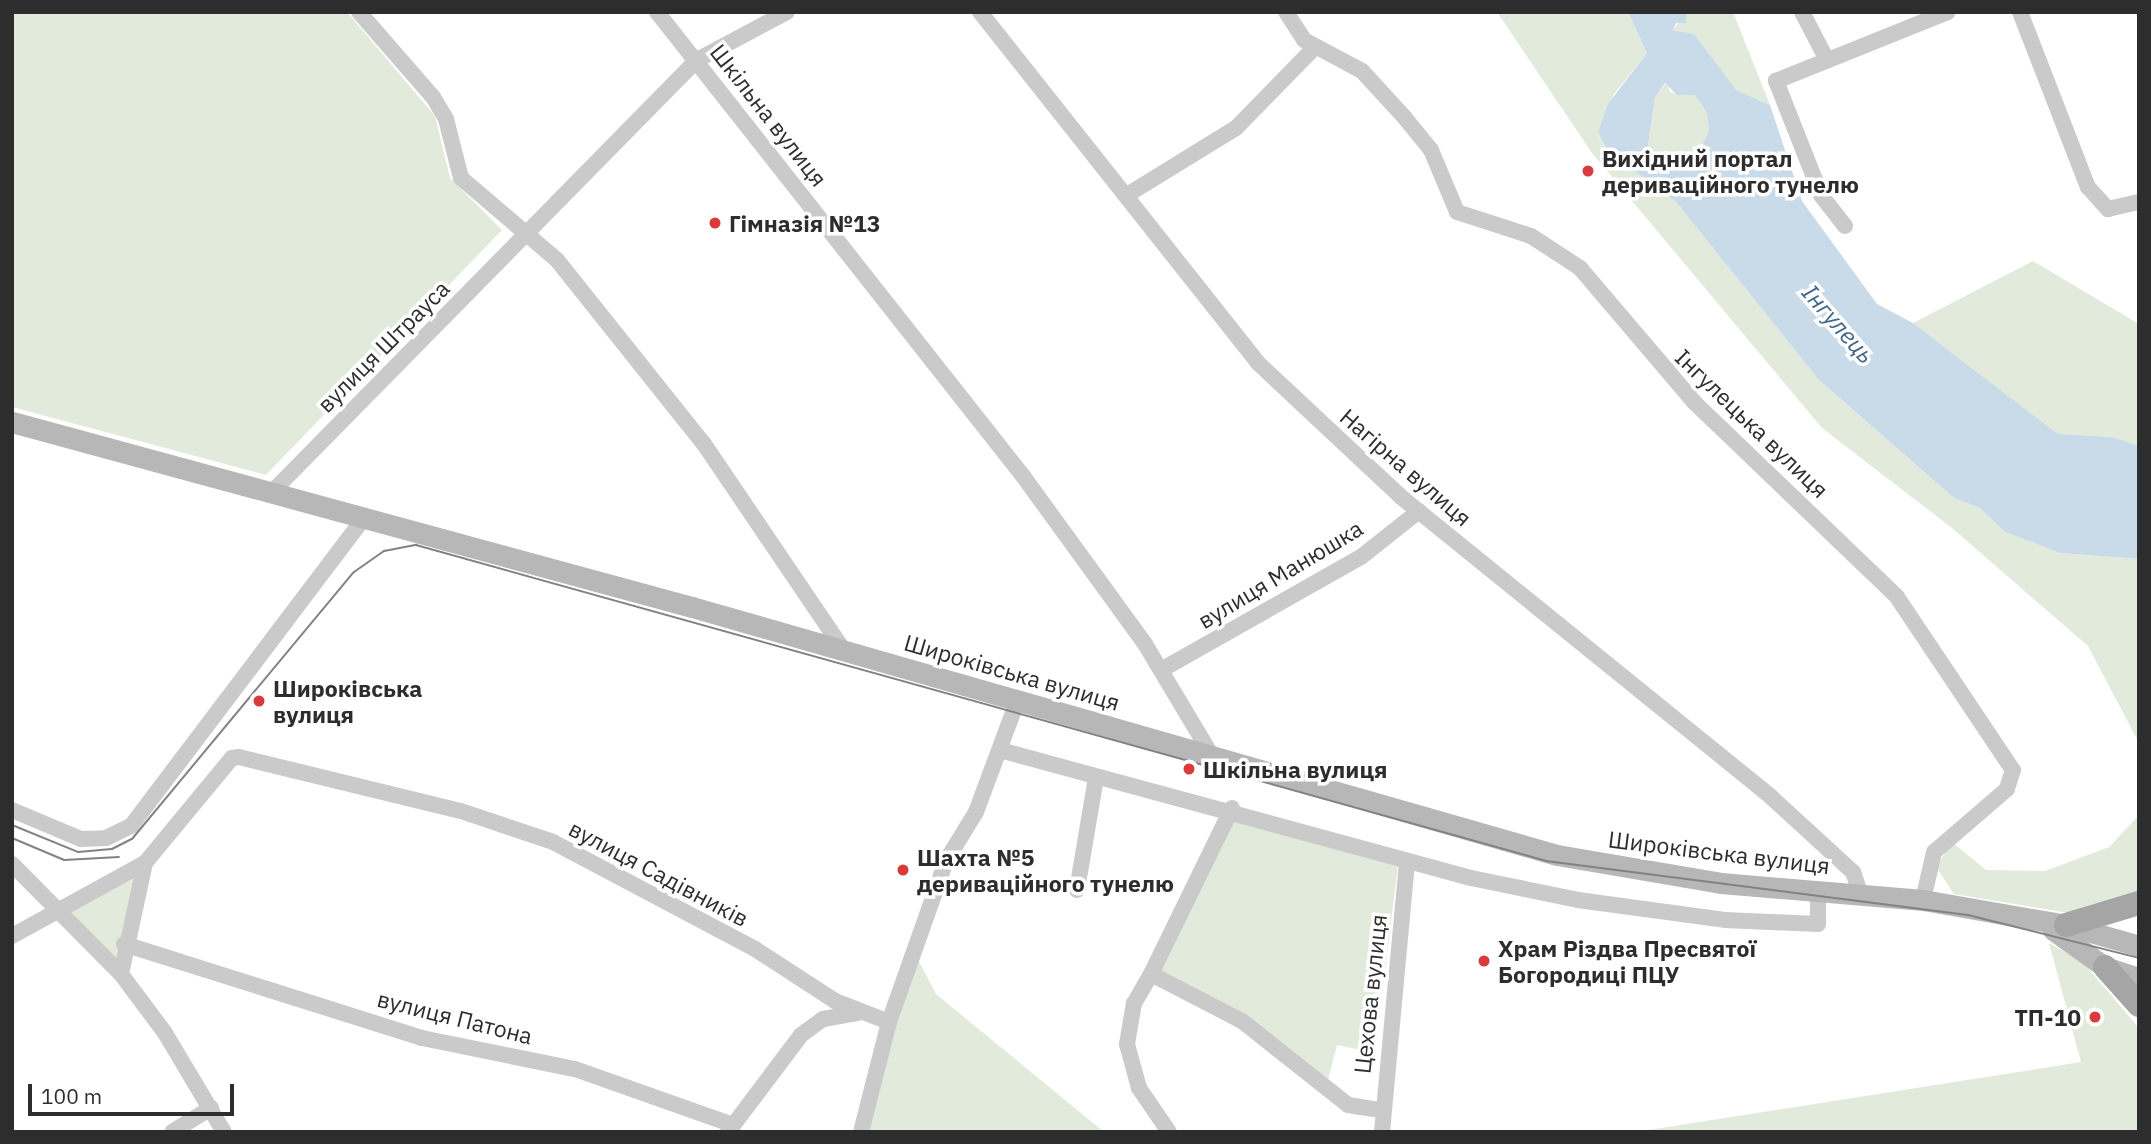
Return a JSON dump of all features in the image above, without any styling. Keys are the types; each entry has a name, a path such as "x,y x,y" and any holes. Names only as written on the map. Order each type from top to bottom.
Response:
{"main road":[{"name":"Широківська вулиця","path":"12,422 273,491 1569,858 1658,875 1923,900 2008,915"},
{"path":"2066,925 2139,903"},
{"path":"2008,915 2066,925 2139,946"},
{"path":"2008,915 2069,937 2105,967 2139,1005"},
{"path":"2105,967 2137,977"}],"street":[{"path":"359,12 433,97 446,119 461,178 557,260 705,444 845,652"},
{"name":"Шкільна вулиця","path":"657,12 1023,476 1161,670 1212,756"},
{"name":"вулиця Штрауса","path":"273,491 696,60 788,12"},
{"name":"Нагірна вулиця","path":"980,12 1127,195 1238,343 1419,511 1770,796 1853,872 1861,895"},
{"name":"Інгулецька вулиця","path":"1286,12 1315,47 1362,71 1405,118 1431,150 1457,212 1531,236 1580,268 1695,403 1897,597 2013,770 2007,789 1934,852 1923,900"},
{"path":"1802,12 1827,60"},
{"path":"1845,226 1821,195 1776,81 1948,12"},
{"path":"2020,12 2088,187 2099,203 2119,210 2139,202"},
{"path":"1127,195 1236,128 1315,47"},
{"name":"вулиця Манюшка","path":"1161,670 1361,557 1419,511"},
{"path":"12,810 81,839 106,838 131,826 365,517"},
{"path":"861,1132 889,1022 946,861 976,812 1017,702"},
{"path":"1000,750 1096,778 1232,808 1408,862 1578,900 1725,920 1818,924 1818,891"},
{"name":"вулиця Садівників","path":"145,863 232,758 461,811 553,842 867,1013 889,1022"},
{"path":"1077,890 1096,778"},
{"path":"1169,1132 1139,1087 1127,1044 1134,1003 1151,974 1232,808"},
{"name":"Цехова вулиця","path":"1382,1132 1381,1110 1408,862"},
{"path":"12,936 55,908 145,863"},
{"path":"121,974 124,944 145,863"},
{"path":"12,864 121,974 211,1108 224,1132"},
{"name":"вулиця Патона","path":"124,944 422,1038 575,1069 730,1129"},
{"path":"1151,974 1242,1021 1348,1105 1381,1110"},
{"path":"730,1129 801,1035 839,1014 867,1013"},
{"path":"172,1132 211,1108"}],"shaded area":[{"path":"12,12 347,12 435,116 450,178 502,230 266,475 12,407"},
{"path":"1497,12 1628,12 1647,53 1614,94 1598,134 1607,150 1677,203 1818,379 1954,498 1980,508 2005,532 2060,553 2139,559 2139,743 2088,646 1952,528 1822,428 1592,153"},
{"path":"1686,12 1733,12 1770,105 1737,92 1694,34 1673,30"},
{"path":"1666,83 1671,93 1695,95 1707,113 1709,131 1700,150 1680,164 1654,158 1648,145 1655,98"},
{"path":"2033,261 2139,324 2139,446 2113,437 2058,434 1913,323"},
{"path":"1235,814 1398,865 1375,1053 1337,1045 1327,1084 1157,971"},
{"path":"2139,815 2139,896 2069,913 1954,894 1936,867 1952,842 1986,870 2045,871 2109,847"},
{"path":"145,863 121,974 55,908"},
{"path":"2049,943 2082,961 2139,1028 2139,1132 1636,1132 2081,1062"},
{"path":"915,954 936,994 1104,1132 861,1132"}],"water":[{"name":"Інгулець","path":"1628,12 1686,12 1686,23 1676,23 1673,30 1694,34 1737,91 1770,105 1802,201 1877,304 1913,323 2058,434 2113,437 2139,446 2139,559 2060,553 2005,532 1980,508 1954,498 1818,379 1677,203 1607,150 1598,133 1608,104 1647,53","holes":["1665,83 1677,95 1695,95 1707,113 1709,131 1700,150 1680,164 1654,158 1648,145 1655,98"]}],"tram line":[{"path":"12,825 78,852 112,849 132,839 354,572 384,551 416,545 1546,861 1968,915 2139,958"},
{"path":"12,838 64,860 119,857"}],"place":[{"name":"Вихідний портал дериваційного тунелю","path":"1588,171"},
{"name":"Гімназія №13","path":"715,223"},
{"name":"Широківська вулиця","path":"259,701"},
{"name":"Шкільна вулиця","path":"1189,769"},
{"name":"Шахта №5 дериваційного тунелю","path":"903,870"},
{"name":"Храм Різдва Пресвятої Богородиці ПЦУ","path":"1484,961"},
{"name":"ТП-10","path":"2095,1017"}]}
